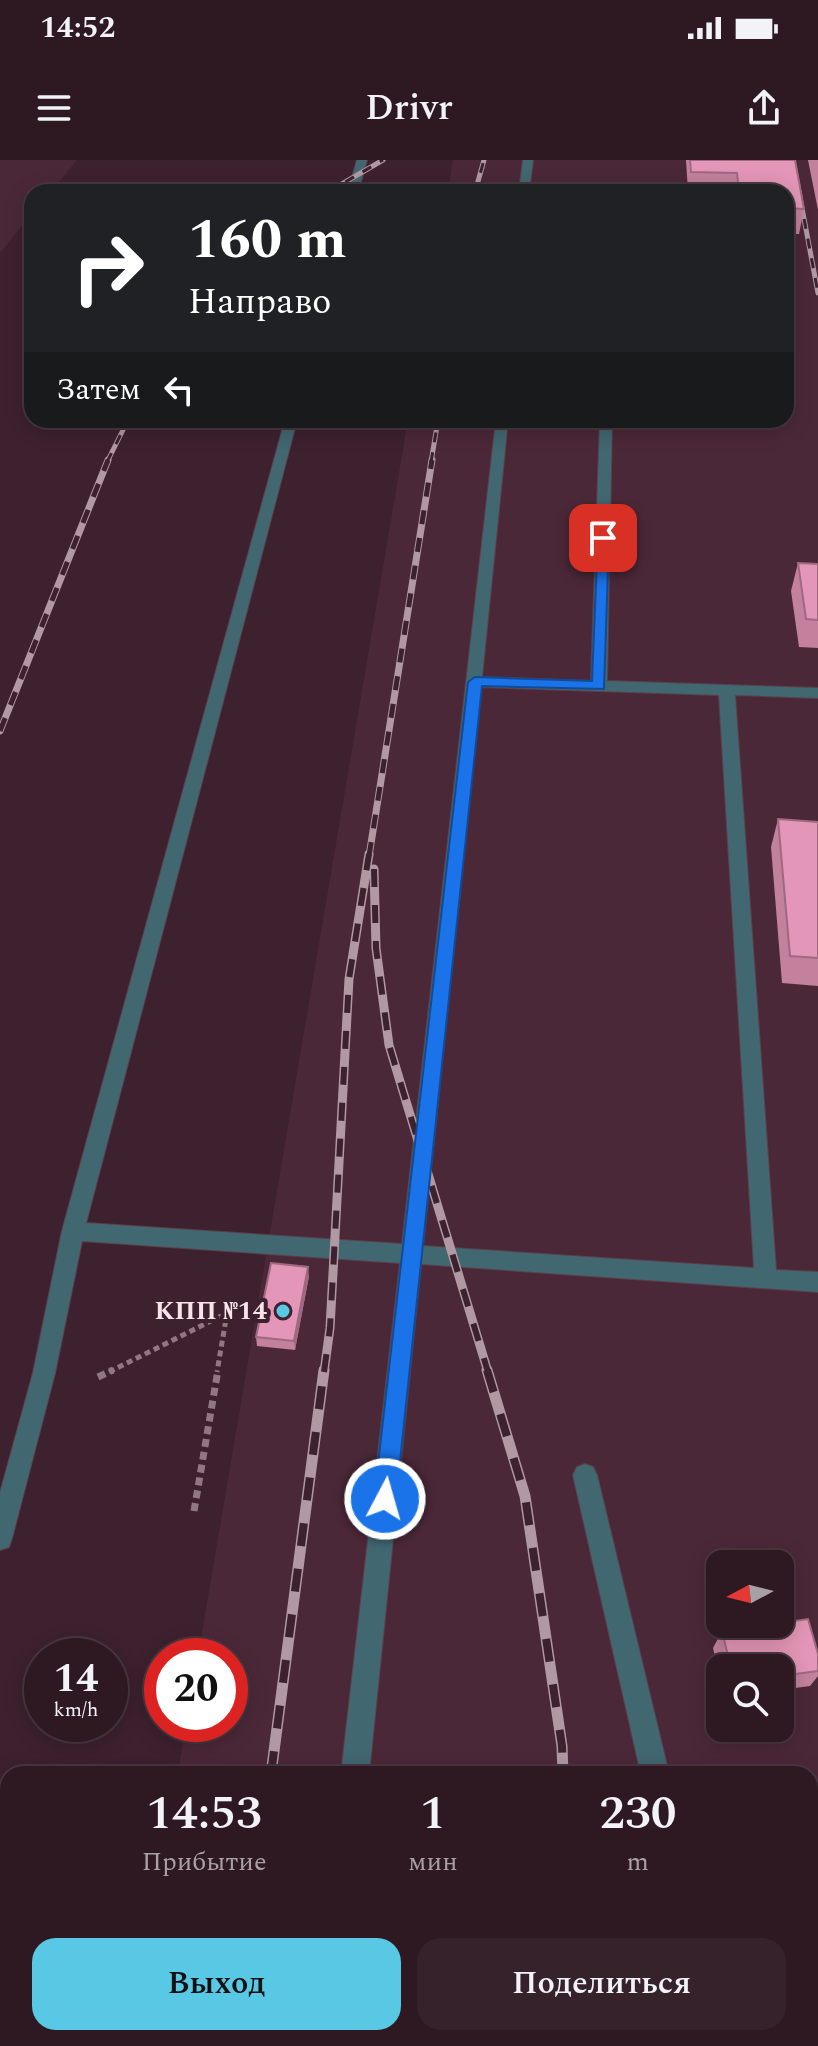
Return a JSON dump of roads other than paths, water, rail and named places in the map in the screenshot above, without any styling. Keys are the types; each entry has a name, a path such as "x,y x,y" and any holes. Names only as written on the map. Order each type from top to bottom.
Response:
{"lane":[{"path":"355,184 362,160"},
{"path":"525,184 528,160"},
{"path":"0,1538 44,1373 73,1231 289,428"},
{"path":"356,1766 501,428"},
{"path":"599,686 606,428"},
{"path":"475,682 727,690 817,698"},
{"path":"727,690 766,1278"},
{"path":"73,1231 818,1282"},
{"path":"585,1475 653,1766"}],"railway":[{"path":"342,184 383,160"},
{"path":"477,184 484,160"},
{"path":"793,160 818,293"},
{"path":"108,460 124,428"},
{"path":"431,462 437,428"},
{"path":"0,731 108,460"},
{"path":"369,856 432,460"},
{"path":"324,1372 330,1328 349,979 369,854"},
{"path":"374,869 376,948 389,1045 488,1372"},
{"path":"272,1766 324,1370"},
{"path":"487,1370 525,1496 563,1766"}],"place":[{"name":"КПП №14","path":"283,1311"}]}
